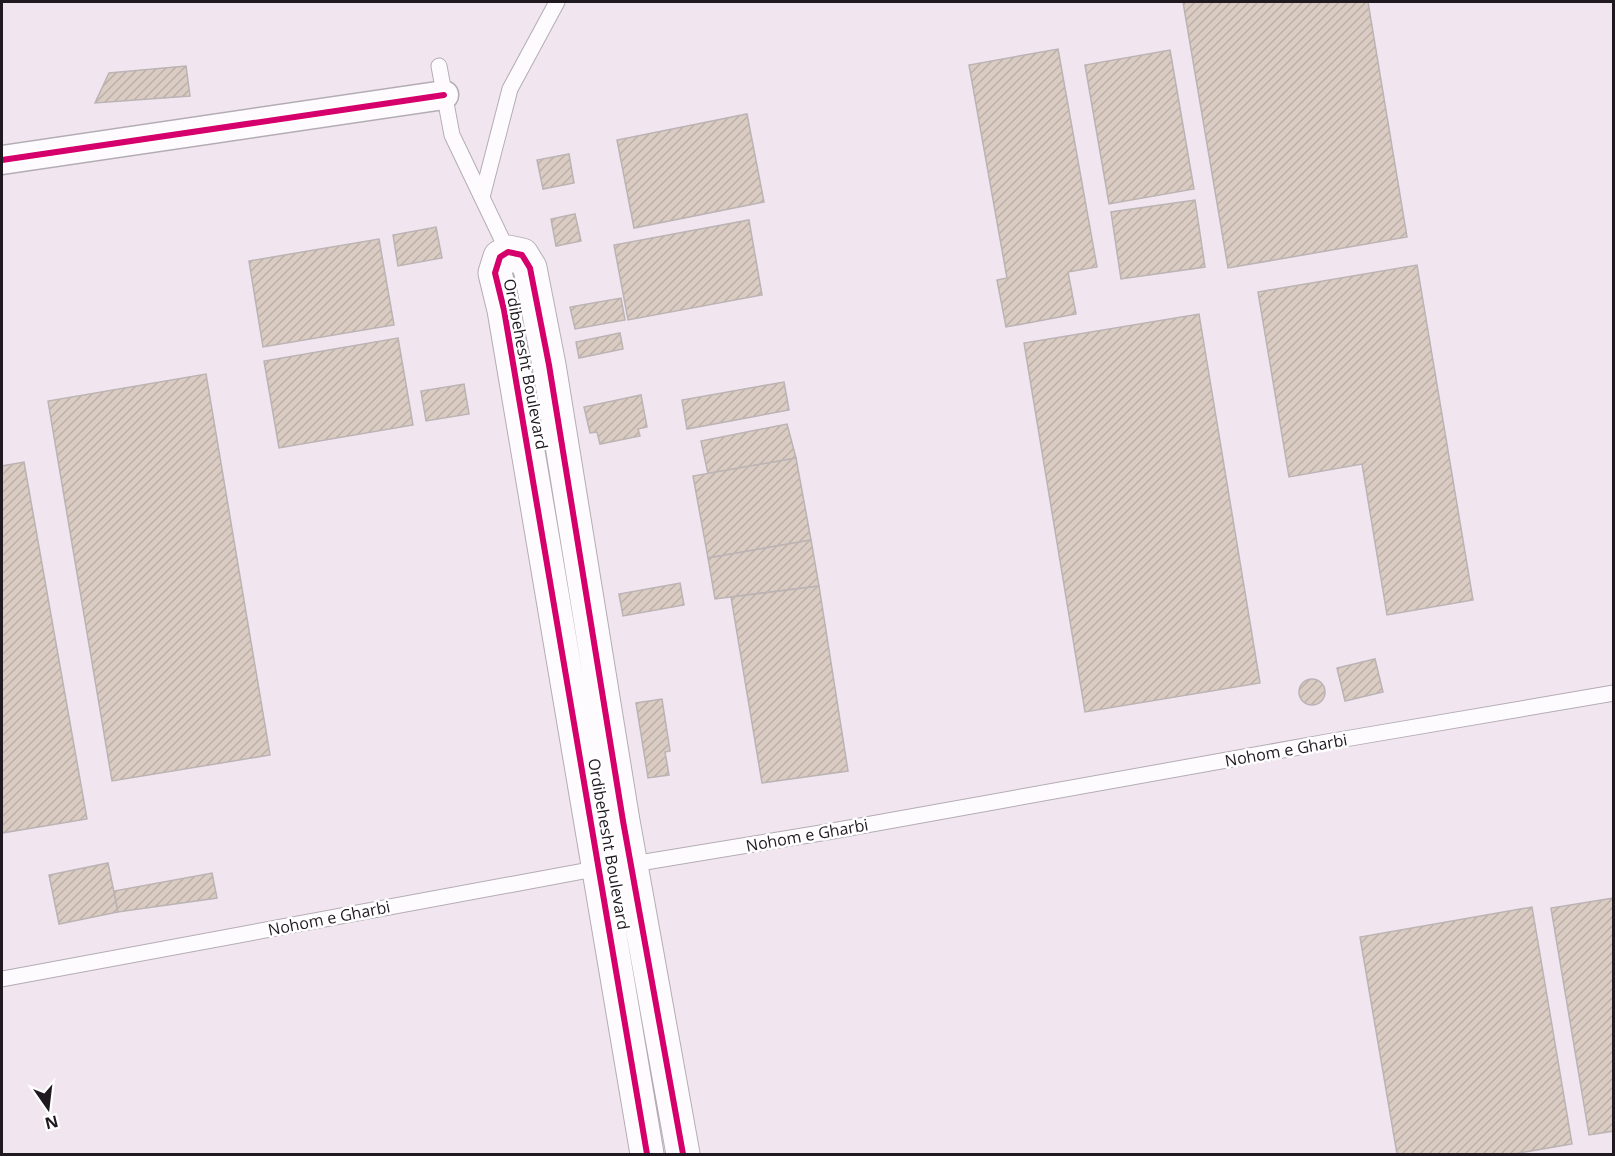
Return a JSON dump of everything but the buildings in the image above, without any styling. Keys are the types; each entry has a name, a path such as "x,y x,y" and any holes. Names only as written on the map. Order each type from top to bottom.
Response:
{"street":[{"path":"2,160 444,95"},
{"name":"Ordibehesht Boulevard","path":"508,252 522,255 530,268 551,377 615,866 647,1155"},
{"name":"Ordibehesht Boulevard","path":"615,866 683,1155"}],"lane":[{"path":"482,197 510,89 557,2"},
{"path":"439,66 452,135 508,252"},
{"name":"Nohom e Gharbi","path":"2,979 615,866 1614,693"}],"cycle path":[{"path":"2,160 444,95"},
{"path":"647,1154 504,310 495,273 500,257 508,252 522,255 530,268 549,365 623,821 683,1154"}]}
